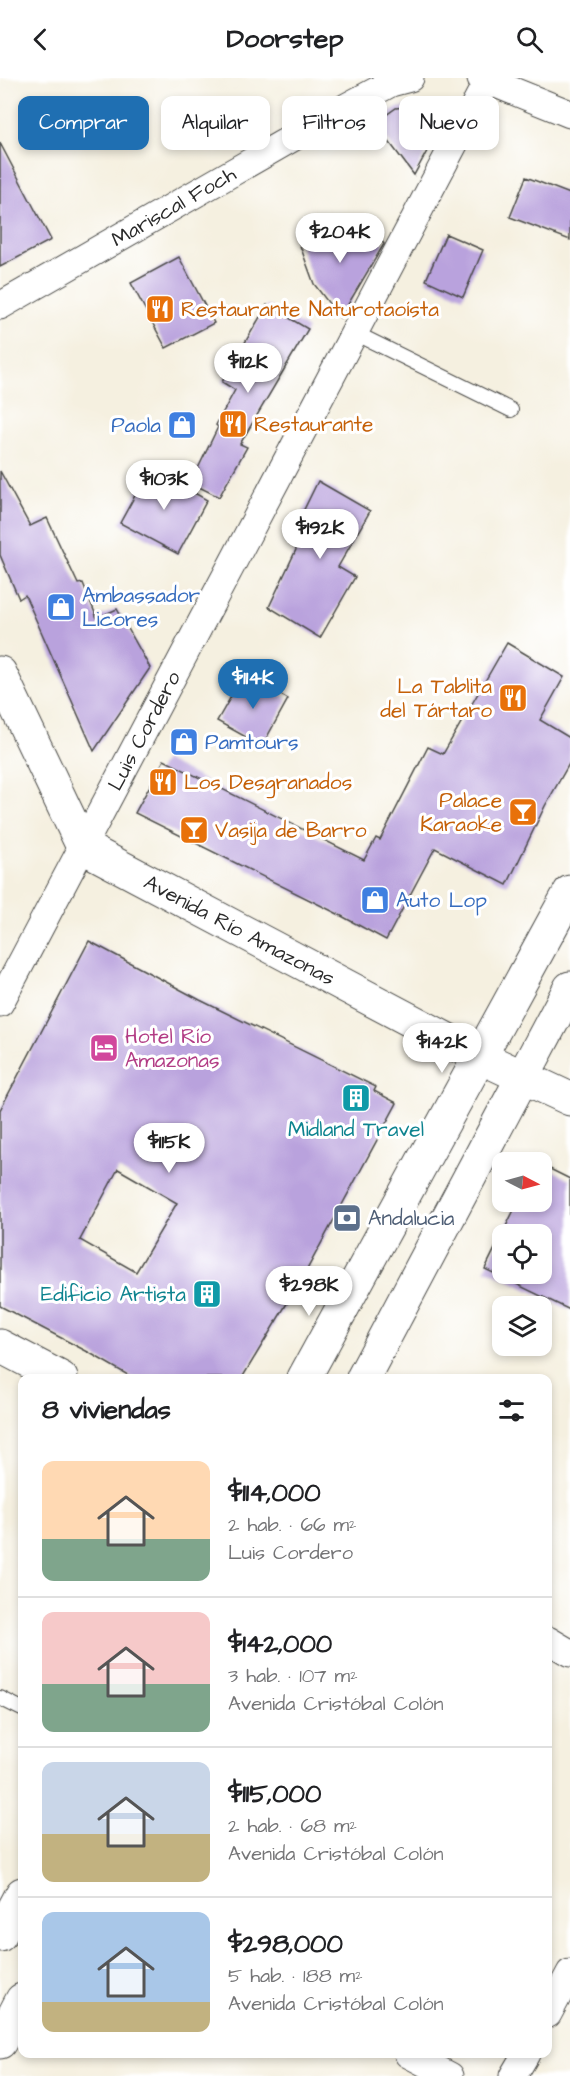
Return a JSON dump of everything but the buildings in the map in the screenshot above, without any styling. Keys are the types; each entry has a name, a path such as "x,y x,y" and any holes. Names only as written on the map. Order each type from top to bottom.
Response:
{"street":[{"name":"Mariscal Foch","path":"0,306 348,106 391,83 410,78"},
{"path":"486,78 570,114"},
{"name":"Luis Cordero","path":"0,1003 355,333 486,78"},
{"path":"1,679 83,847"},
{"name":"Avenida Río Amazonas","path":"83,847 480,1057 570,1099"},
{"path":"306,1374 570,892"},
{"path":"365,1374 570,988"},
{"path":"0,1346 53,1374"},
{"path":"552,1642 570,1653"},
{"path":"0,1935 18,1901"},
{"path":"552,2007 570,1973"},
{"path":"0,2042 18,2008"},
{"path":"416,2058 450,2076"},
{"path":"513,2076 524,2058"}],"lane":[{"path":"355,333 511,410"},
{"path":"0,1698 18,1707"}],"place":[{"name":"Restaurante Naturotaoísta","path":"160,309"},
{"name":"Restaurante","path":"233,424"},
{"name":"Paola","path":"182,425"},
{"name":"Ambassador Licores","path":"61,607"},
{"name":"La Tablita del Tártaro","path":"513,698"},
{"name":"Pamtours","path":"184,742"},
{"name":"Los Desgranados","path":"163,782"},
{"name":"Palace Karaoke","path":"523,812"},
{"name":"Vasija de Barro","path":"194,830"},
{"name":"Auto Lop","path":"375,900"},
{"name":"Hotel Río Amazonas","path":"104,1048"},
{"name":"Midland Travel","path":"356,1098"},
{"name":"Andalucia","path":"347,1218"},
{"name":"Edificio Artista","path":"207,1294"}]}
